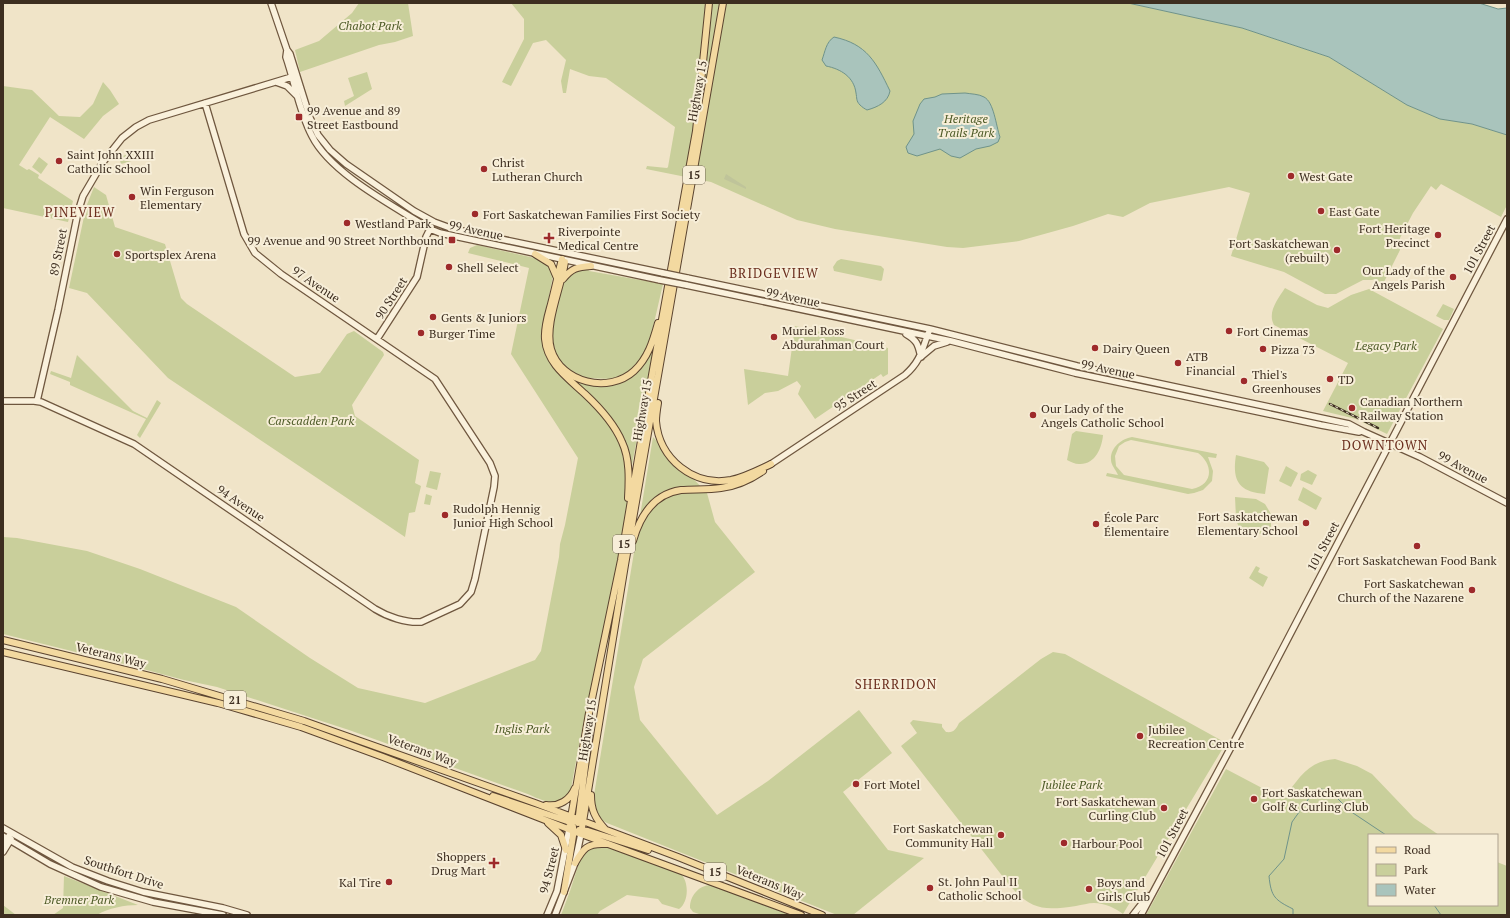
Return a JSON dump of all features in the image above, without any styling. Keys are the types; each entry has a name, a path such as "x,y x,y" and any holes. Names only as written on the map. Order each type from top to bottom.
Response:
{"main road":[{"name":"Highway 15","path":"575,821 579,777 589,713 627,528 652,374 696,131 709,3"},
{"name":"Highway 15","path":"575,821 590,784 626,565 723,3"},
{"path":"535,254 550,264 560,280"},
{"path":"563,260 550,326 549,338 551,349 555,358 568,372 589,382 602,384 614,383 623,380 634,371 648,354 665,304"},
{"path":"591,266 577,267 560,280 546,326 545,338 548,356 557,368 607,417 622,442 627,457 629,478 627,528"},
{"path":"664,348 656,420 661,440 668,454 678,465 686,472 696,477 722,481 748,475 771,464"},
{"path":"626,565 636,530 642,518 650,506 660,497 670,492 680,490 720,488 743,483 767,469 771,464"},
{"name":"Veterans Way","path":"3,640 162,679 263,708 388,749 535,803 575,821 606,830 678,857 822,915"},
{"name":"Veterans Way","path":"3,652 211,702 301,727 383,756 609,844 801,915"},
{"path":"564,892 576,830 575,821 589,743 589,713"},
{"path":"535,803 550,806 562,803 571,796 579,777"},
{"path":"590,784 591,806 593,813 595,818 606,830"},
{"path":"458,786 463,786 575,821"},
{"path":"542,818 561,835 566,850"},
{"name":"15","path":"575,821 576,830"},
{"path":"576,830 588,831 670,857 678,857"},
{"path":"575,863 585,848 599,844 609,844"}],"street":[{"name":"99 Avenue","path":"272,3 287,50 290,54 298,98 304,119 313,137 325,155 334,164 371,191 430,229 440,233 951,341 1075,373 1320,425 1364,432"},
{"name":"99 Avenue","path":"295,76 310,118 318,135 330,150 363,177 414,211 434,222 453,228 565,253 663,272 930,329 1077,366 1349,424 1445,469 1507,503"},
{"name":"89 Street","path":"37,401 58,310 78,212 87,187 116,144 132,129 154,118 295,76"},
{"path":"276,82 287,86 298,98"},
{"name":"97 Avenue","path":"205,103 244,234 255,253 281,274 435,379 477,442 492,468 495,484 474,584 471,592 460,604"},
{"name":"101 Street","path":"1141,915 1237,736 1507,219"},
{"name":"90 Street","path":"377,339 417,277 426,237 434,222"},
{"path":"563,260 565,253"},
{"name":"95 Street","path":"771,464 914,368 921,358 930,329"},
{"path":"900,331 914,338 921,358 934,346 951,341"},
{"name":"94 Avenue","path":"3,401 37,401 134,444 380,612 395,618 421,622 460,604"},
{"name":"Southfort Drive","path":"3,828 72,867 108,881 143,892 223,908 247,915"},
{"name":"94 Street","path":"547,915 557,891 566,850 576,830"},
{"name":"94 Street","path":"555,915 575,863 576,830"},
{"path":"3,844 13,834"},
{"path":"3,852 7,839"},
{"name":"Southfort Drive","path":"7,839 50,864 100,887 153,902 222,915"},
{"name":"101 Street","path":"1133,915 1158,883"}],"green space":[{"name":"Chabot Park","path":"359,3 408,3 413,36 379,45 300,72 295,50 319,41 352,13"},
{"name":"Heritage Trails Park","path":"511,3 1128,3 1242,28 1329,57 1407,105 1440,119 1472,124 1507,135 1507,205 1501,217 1441,184 1436,190 1431,186 1413,213 1400,238 1400,250 1383,284 1375,279 1363,280 1336,294 1325,294 1284,272 1231,256 1250,193 1229,187 1150,203 1123,217 1108,214 1073,226 1019,241 963,248 947,247 835,229 797,220 711,182 646,169 647,166 668,167 675,127 606,78 589,76 570,69 566,93 563,93 561,81 566,60 546,40 533,43 511,86 502,82 524,39 524,19"},
{"path":"367,72 372,89 345,106 344,101 354,96 348,78"},
{"path":"103,82 119,104 103,116 84,139 50,117 19,165 39,175 38,178 73,201 68,222 3,208 3,86 32,90 59,116 80,117 93,104"},
{"path":"132,153 135,160 121,164 119,157"},
{"path":"39,157 48,164 41,174 32,167"},
{"path":"726,174 746,187 746,189 724,179"},
{"name":"Carscadden Park","path":"94,187 106,195 115,227 165,244 181,298 187,304 295,377 320,373 347,334 354,331 383,352 384,355 352,405 355,416 419,460 415,483 421,486 415,512 409,513 405,537 168,378 87,293 69,288 86,207"},
{"name":"Inglis Park","path":"477,245 539,259 548,265 553,276 542,332 557,369 609,422 622,449 626,464 628,494 625,524 589,694 571,789 567,796 562,800 550,802 349,730 217,687 3,634 3,537 17,538 87,551 140,569 236,607 310,658 358,688 425,703 535,660 541,651 559,557 560,544 578,458 511,354 529,268 468,253 470,248"},
{"path":"841,259 881,266 884,269 882,280 834,271 833,267 837,261"},
{"path":"576,269 588,269 589,271 663,284 648,349 636,366 624,374 612,379 586,378 577,376 566,368 558,359 551,342 552,326 563,284 566,277"},
{"name":"Legacy Park","path":"1285,288 1317,305 1328,308 1351,295 1369,289 1443,329 1387,434 1356,419 1323,411 1348,363 1274,325 1272,315 1274,306"},
{"path":"1443,304 1454,309 1449,320 1444,320 1436,316"},
{"path":"795,326 888,348 888,374 883,377 881,374 815,419 798,394 801,386 797,381 778,391 765,393 748,405 744,369 788,376"},
{"path":"651,352 653,353 629,481 624,444 576,382 614,384 620,382 630,376 644,362"},
{"path":"77,355 133,411 147,418 157,400 161,403 140,438 137,435 146,419 70,385 70,382 50,374 51,371 71,378"},
{"path":"1076,431 1103,435 1097,455 1085,464 1076,464 1067,460 1072,434"},
{"path":"653,437 707,493 715,522 755,572 643,659 634,687 640,720 717,815 768,781 859,710 892,753 843,792 888,850 924,858 853,915 837,915 607,823 597,815 594,795"},
{"path":"1132,437 1217,454 1216,458 1208,457 1213,471 1212,481 1203,490 1188,494 1106,476 1107,473 1118,475 1112,464 1112,452 1120,442","holes":["1131,440 1198,453 1207,463 1209,474 1204,483 1199,487 1192,489 1124,475 1116,466 1115,456 1119,446"]},
{"path":"1236,455 1264,462 1269,468 1265,494 1249,491 1239,483 1236,478 1235,471"},
{"path":"1286,466 1298,473 1291,487 1279,481"},
{"path":"1308,470 1317,475 1312,485 1300,480 1301,474"},
{"path":"430,471 441,473 437,490 426,487"},
{"path":"1303,487 1322,498 1316,510 1298,500"},
{"path":"426,494 432,496 430,505 424,504"},
{"path":"1235,497 1256,499 1265,504 1271,514 1271,526 1267,535 1248,531 1239,526 1236,517"},
{"path":"1256,566 1260,568 1258,572 1268,577 1263,587 1249,578"},
{"name":"Jubilee Park","path":"1053,652 1065,654 1226,743 1123,914 1110,906 1098,903 1064,908 1045,908 1030,903 1023,898 1007,882 901,746 917,733 910,723 913,720 942,724 942,727 946,732 953,731 959,723 1041,659"},
{"path":"1335,759 1357,766 1372,774 1414,818 1438,834 1368,834 1368,906 1498,906 1498,862 1507,866 1507,915 1146,915 1226,769 1283,799 1304,772 1317,763"},
{"path":"603,846 681,874 687,887 685,902 679,909 662,904 658,899 627,895 600,911 597,915 561,915 581,857 591,849"},
{"name":"Bremner Park","path":"64,876 138,905 117,907 106,910 97,915 53,915 63,908"},
{"path":"710,885 790,915 702,915 693,912 690,908 691,899 702,887"},
{"name":"Bremner Park","path":"3,905 16,915 3,915"}],"water":[{"path":"1128,3 1479,3 1498,9 1507,8 1507,135 1472,124 1440,119 1407,105 1329,57 1242,28"},
{"path":"834,37 855,44 875,63 890,91 889,95 882,104 867,110 864,109 858,102 855,87 850,78 837,69 826,66 822,60 827,44"},
{"path":"965,93 980,95 990,104 1000,137 998,142 990,146 976,149 960,158 951,156 940,149 917,156 908,153 906,147 914,134 913,121 920,104 924,99 942,94"}],"waterway":[{"path":"1293,915 1293,909 1275,897 1271,889 1269,876 1284,859 1292,822 1312,794 1320,789 1329,790 1350,811 1384,834"},
{"path":"1435,906 1441,915"}],"railway":[{"path":"1330,404 1378,428"}],"place":[{"name":"99 Avenue and 89 Street Eastbound","path":"299,117"},
{"name":"Saint John XXIII Catholic School","path":"59,161"},
{"name":"Christ Lutheran Church","path":"484,169"},
{"name":"West Gate","path":"1291,176"},
{"name":"Win Ferguson Elementary","path":"132,197"},
{"name":"East Gate","path":"1321,211"},
{"name":"Fort Saskatchewan Families First Society","path":"475,214"},
{"name":"Westland Park","path":"347,223"},
{"name":"Fort Heritage Precinct","path":"1438,235"},
{"name":"Riverpointe Medical Centre","path":"549,238"},
{"name":"99 Avenue and 90 Street Northbound","path":"452,240"},
{"name":"Fort Saskatchewan (rebuilt)","path":"1337,250"},
{"name":"Sportsplex Arena","path":"117,254"},
{"name":"Shell Select","path":"449,267"},
{"name":"Our Lady of the Angels Parish","path":"1453,277"},
{"name":"Gents & Juniors","path":"433,317"},
{"name":"Fort Cinemas","path":"1229,331"},
{"name":"Burger Time","path":"421,333"},
{"name":"Muriel Ross Abdurahman Court","path":"774,337"},
{"name":"Dairy Queen","path":"1095,348"},
{"name":"Pizza 73","path":"1263,349"},
{"name":"ATB Financial","path":"1178,363"},
{"name":"TD","path":"1330,379"},
{"name":"Thiel's Greenhouses","path":"1244,381"},
{"name":"Canadian Northern Railway Station","path":"1352,408"},
{"name":"Our Lady of the Angels Catholic School","path":"1033,415"},
{"name":"Rudolph Hennig Junior High School","path":"445,515"},
{"name":"Fort Saskatchewan Elementary School","path":"1306,523"},
{"name":"École Parc Élementaire","path":"1096,524"},
{"name":"Fort Saskatchewan Food Bank","path":"1417,546"},
{"name":"Fort Saskatchewan Church of the Nazarene","path":"1472,590"},
{"name":"Jubilee Recreation Centre","path":"1140,736"},
{"name":"Fort Motel","path":"856,784"},
{"name":"Fort Saskatchewan Golf & Curling Club","path":"1254,799"},
{"name":"Fort Saskatchewan Curling Club","path":"1164,808"},
{"name":"Fort Saskatchewan Community Hall","path":"1001,835"},
{"name":"Harbour Pool","path":"1064,843"},
{"name":"Shoppers Drug Mart","path":"494,863"},
{"name":"Kal Tire","path":"389,882"},
{"name":"St. John Paul II Catholic School","path":"930,888"},
{"name":"Boys and Girls Club","path":"1089,889"}],"district":[{"name":"PINEVIEW","path":"80,212"},
{"name":"BRIDGEVIEW","path":"774,273"},
{"name":"DOWNTOWN","path":"1385,445"},
{"name":"SHERRIDON","path":"896,684"}]}
